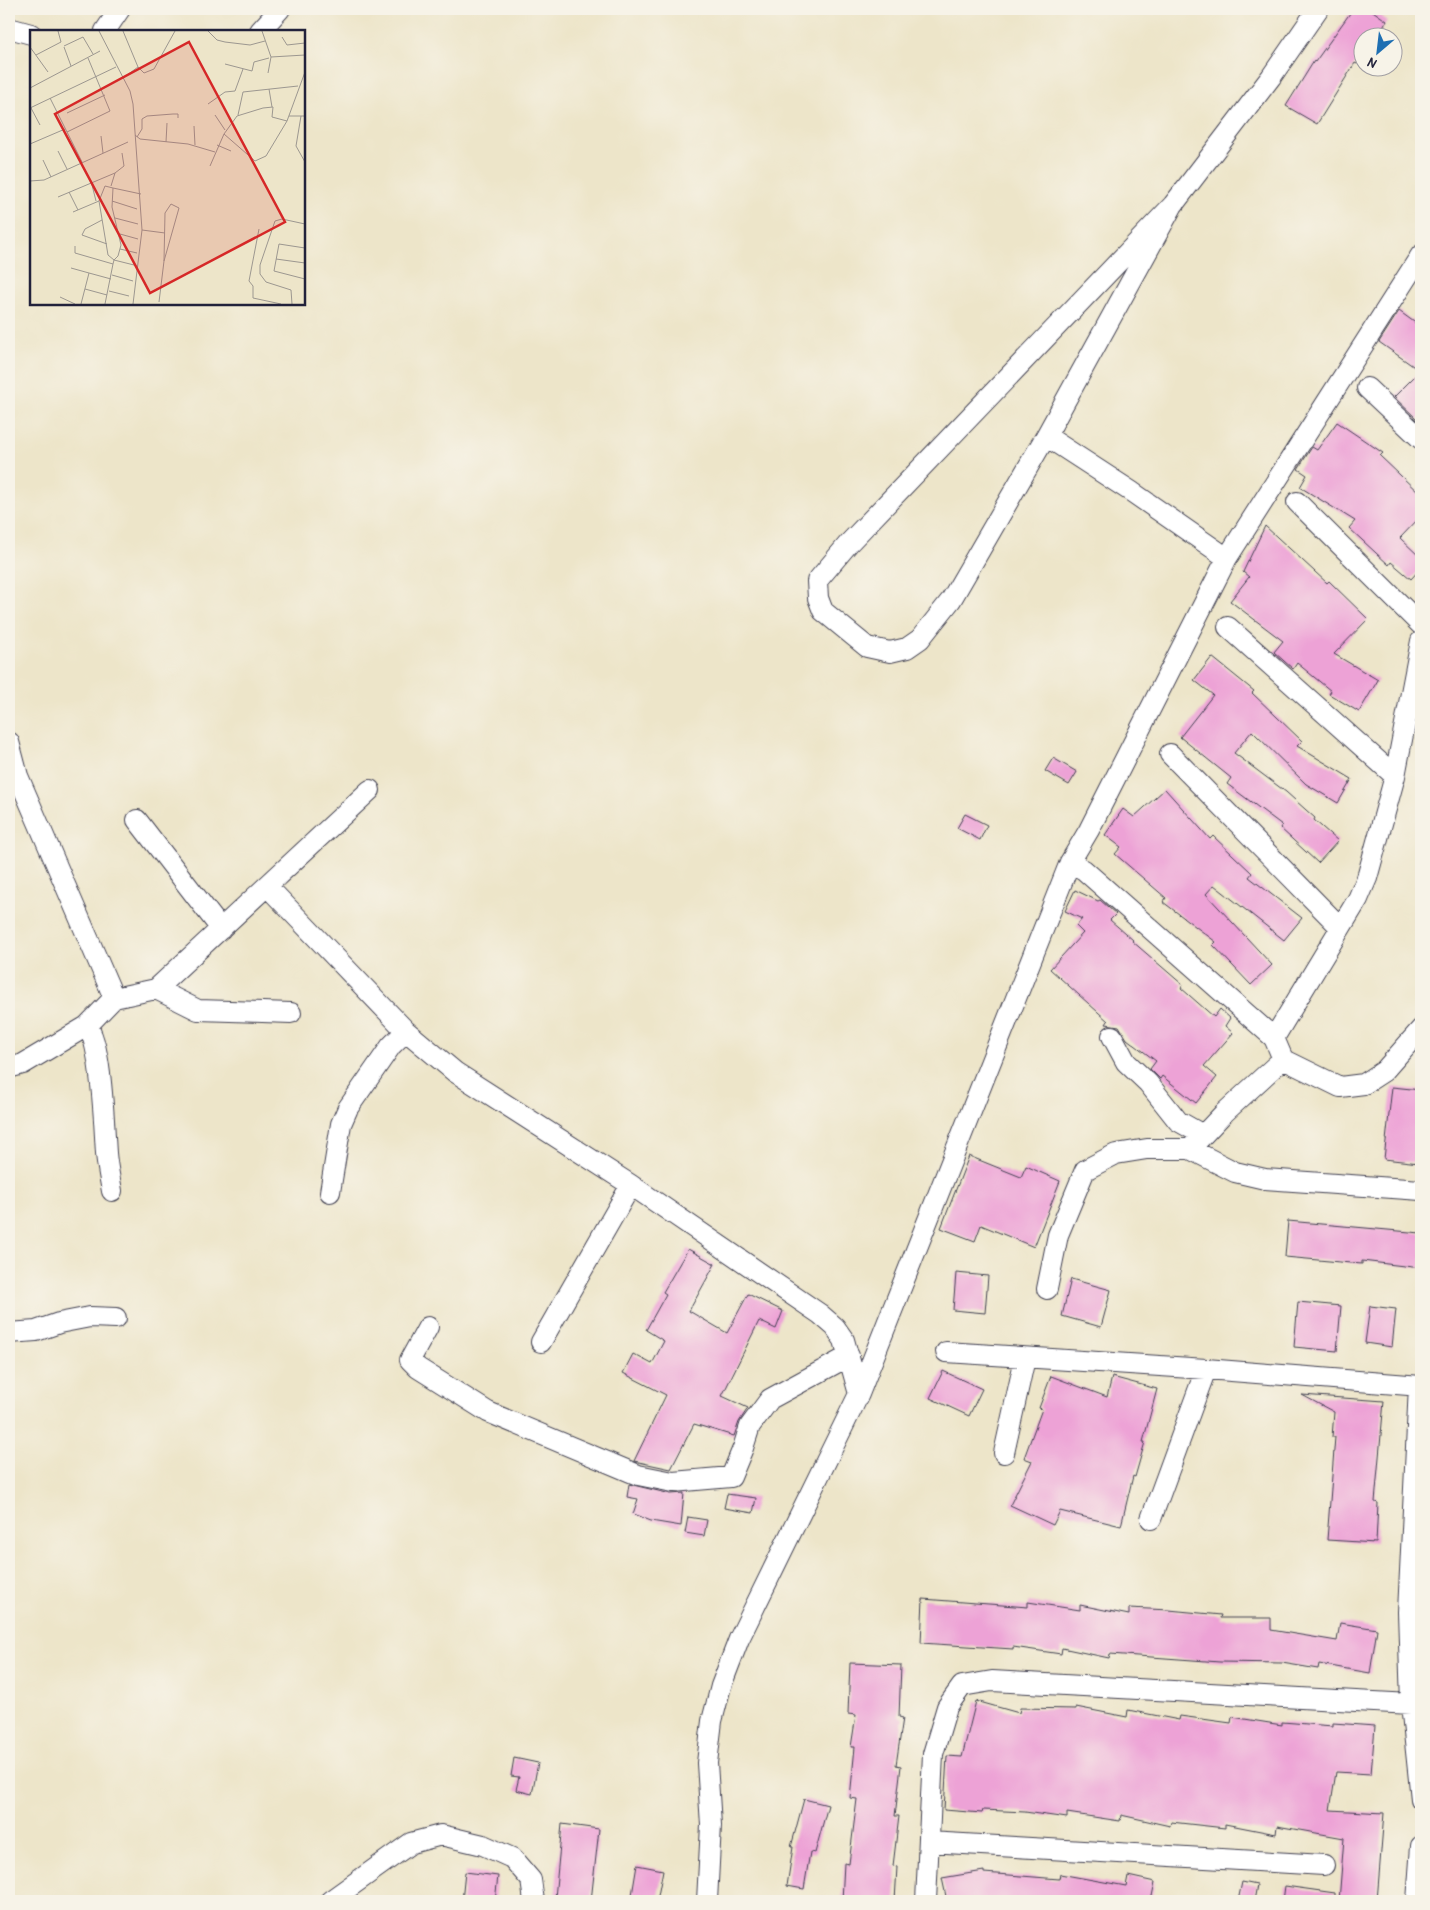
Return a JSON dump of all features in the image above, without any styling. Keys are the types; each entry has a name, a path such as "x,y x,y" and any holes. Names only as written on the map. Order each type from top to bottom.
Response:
{"street":[{"path":"106,30 120,9"},
{"path":"261,30 280,9"},
{"path":"1173,205 1046,436 951,600 920,639 907,648 890,652 867,647 823,610 818,598 817,581 849,543 1173,205 1271,77 1318,9"},
{"path":"9,28 30,34"},
{"path":"707,1901 711,1825 707,1763 712,1721 721,1686 739,1640 859,1394 1070,862 1089,830 1227,558 1421,256"},
{"path":"1368,388 1421,439"},
{"path":"1046,436 1132,492 1227,558"},
{"path":"1297,502 1421,625"},
{"path":"1228,626 1395,776"},
{"path":"1274,1038 1358,898 1367,878 1395,776 1421,641"},
{"path":"9,742 18,776 114,998"},
{"path":"1170,754 1340,927"},
{"path":"9,1068 23,1064 87,1026 114,998 156,990 370,790"},
{"path":"137,820 221,929"},
{"path":"1070,862 1084,870 1274,1038 1284,1059 1340,1087 1364,1084 1384,1070 1421,1029"},
{"path":"267,886 406,1030 455,1072 631,1185 820,1314 835,1327 844,1340 859,1394"},
{"path":"156,990 198,1010 291,1013"},
{"path":"87,1026 94,1038 105,1124 106,1154 112,1191"},
{"path":"330,1192 341,1124 348,1108 391,1046 406,1030"},
{"path":"1112,1036 1126,1062 1148,1083 1178,1121 1197,1142 1235,1172 1265,1179 1421,1190"},
{"path":"1047,1289 1058,1235 1085,1170 1116,1154 1197,1142 1224,1113 1284,1059"},
{"path":"541,1342 631,1185"},
{"path":"9,1333 36,1331 59,1323 90,1317 116,1318"},
{"path":"428,1327 410,1360 418,1368 452,1390 488,1412 629,1471 673,1482 731,1476 750,1426 770,1399 849,1356"},
{"path":"946,1352 1206,1368 1420,1386 1408,1612 1411,1704 1418,1740 1421,1799"},
{"path":"1004,1453 1025,1358"},
{"path":"1152,1519 1206,1368"},
{"path":"926,1901 933,1754 947,1707 962,1686 992,1681 1411,1704"},
{"path":"330,1901 411,1842 441,1835 483,1845 512,1858 531,1880 534,1901"},
{"path":"929,1842 1324,1865"},
{"path":"1417,1901 1421,1846"}],"building":[{"path":"1353,9 1370,9 1387,21 1382,28 1352,28 1352,68 1317,124 1286,106"},
{"path":"1399,311 1421,327 1421,417 1418,420 1394,397 1420,371 1379,342"},
{"path":"1337,422 1383,453 1380,456 1421,495 1421,516 1400,538 1421,558 1421,568 1411,579 1391,562 1389,565 1349,528 1355,521 1300,487 1307,475 1298,469 1312,447 1317,450"},
{"path":"1265,526 1327,583 1329,581 1368,619 1334,654 1378,680 1359,712 1329,694 1331,691 1297,663 1293,669 1274,652 1283,641 1230,601 1249,577 1243,572"},
{"path":"1212,657 1254,691 1252,693 1302,741 1297,746 1352,779 1338,803 1306,784 1252,731 1234,753 1286,792 1338,841 1318,863 1280,828 1282,825 1227,784 1231,778 1180,737 1213,695 1194,680"},
{"path":"1053,758 1077,772 1069,785 1045,771"},
{"path":"1165,789 1210,839 1213,836 1252,873 1249,877 1302,918 1284,940 1214,885 1206,894 1272,965 1251,985 1213,945 1216,942 1163,902 1166,898 1115,854 1121,847 1105,835 1123,809 1134,817"},
{"path":"965,814 987,825 980,840 957,828"},
{"path":"1075,890 1098,901 1100,900 1116,914 1110,920 1183,985 1181,988 1214,1017 1220,1009 1230,1018 1225,1026 1233,1033 1204,1066 1217,1077 1196,1103 1162,1076 1160,1079 1150,1069 1156,1061 1127,1039 1119,1026 1106,1024 1108,1021 1050,969 1083,933 1076,926 1082,919 1065,911"},
{"path":"1392,1087 1421,1090 1419,1163 1384,1159"},
{"path":"969,1156 1021,1177 1026,1166 1060,1181 1034,1247 981,1225 975,1241 941,1228"},
{"path":"1288,1221 1421,1233 1421,1268 1362,1261 1362,1264 1285,1257"},
{"path":"688,1249 715,1264 689,1311 727,1333 748,1294 783,1311 776,1329 759,1321 722,1396 748,1408 739,1422 734,1436 694,1424 671,1469 634,1461 666,1395 623,1373 633,1354 652,1364 664,1341 646,1330 666,1294 663,1292"},
{"path":"956,1273 988,1276 985,1313 953,1310"},
{"path":"1071,1279 1111,1290 1101,1327 1062,1316"},
{"path":"1298,1302 1341,1306 1337,1351 1294,1347"},
{"path":"1370,1306 1396,1309 1392,1347 1365,1343"},
{"path":"943,1371 982,1389 969,1416 930,1398"},
{"path":"1051,1376 1107,1397 1112,1377 1157,1389 1143,1442 1145,1442 1135,1477 1133,1476 1121,1526 1060,1511 1053,1525 1010,1505 1032,1461 1024,1458 1042,1409 1039,1408"},
{"path":"1302,1395 1384,1401 1375,1502 1378,1503 1376,1543 1327,1540 1335,1437 1332,1437 1334,1412"},
{"path":"629,1484 671,1494 684,1493 681,1526 651,1521 633,1514 638,1499 627,1497"},
{"path":"727,1494 756,1498 753,1513 724,1508"},
{"path":"688,1517 707,1520 704,1536 685,1533"},
{"path":"923,1599 1028,1607 1028,1602 1080,1610 1080,1605 1129,1615 1129,1608 1221,1615 1220,1618 1271,1618 1271,1630 1337,1641 1340,1623 1377,1629 1370,1673 1319,1664 1318,1669 1282,1663 1220,1662 1110,1654 1109,1658 1062,1648 1061,1654 1013,1647 1013,1649 921,1643"},
{"path":"850,1663 901,1665 899,1717 903,1718 896,1765 901,1766 895,1816 899,1816 893,1866 897,1867 895,1901 842,1901 844,1863 849,1864 857,1799 850,1798 855,1747 851,1747 856,1715 848,1714"},
{"path":"976,1701 1019,1713 1020,1708 1076,1709 1076,1707 1127,1717 1128,1710 1179,1720 1180,1716 1231,1723 1232,1717 1282,1725 1282,1722 1333,1726 1333,1723 1375,1726 1371,1774 1336,1772 1330,1810 1384,1813 1377,1901 1339,1901 1344,1838 1277,1826 1276,1834 1225,1824 1225,1828 1171,1822 1170,1826 1121,1815 1120,1821 1067,1813 1067,1818 1025,1812 983,1810 982,1813 944,1810 947,1756 962,1757"},
{"path":"514,1758 538,1763 532,1794 516,1790 519,1777 511,1776"},
{"path":"804,1799 828,1805 815,1853 810,1852 804,1889 787,1886 793,1847 791,1847"},
{"path":"562,1824 599,1829 591,1901 555,1898"},
{"path":"637,1865 663,1870 657,1901 631,1901"},
{"path":"984,1871 984,1873 1059,1879 1060,1874 1126,1886 1128,1876 1155,1882 1151,1901 947,1901 942,1878"},
{"path":"465,1872 498,1876 495,1901 462,1901"},
{"path":"1242,1882 1257,1885 1254,1901 1238,1901"},
{"path":"1285,1886 1335,1893 1335,1901 1283,1901"}]}
